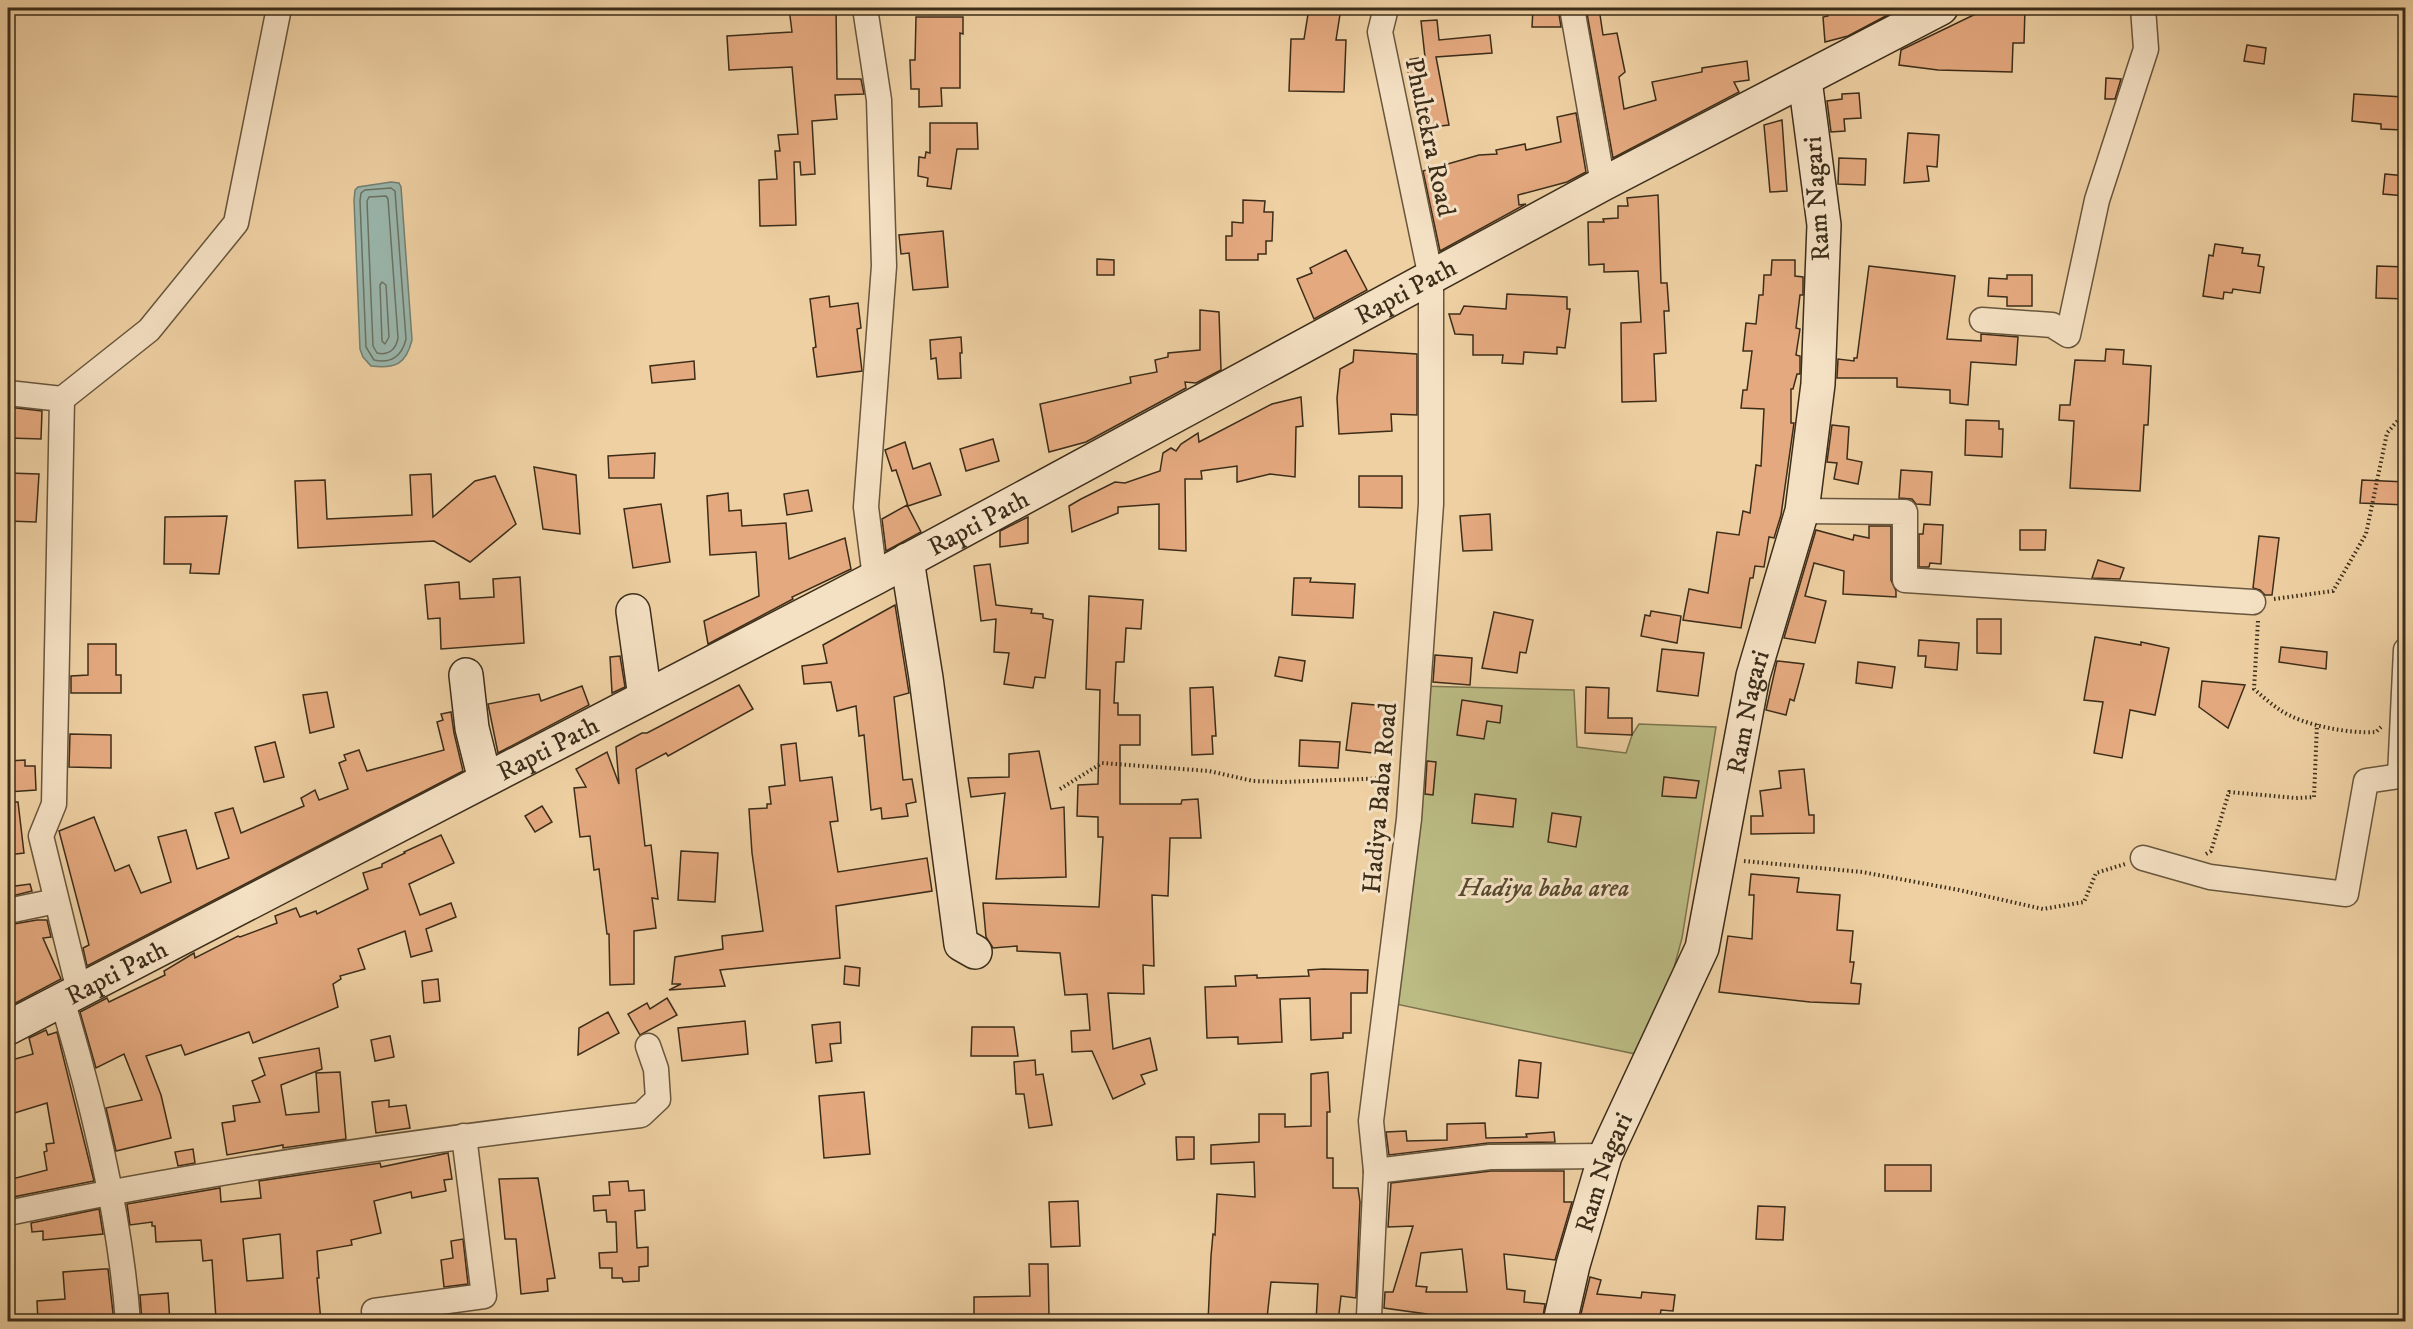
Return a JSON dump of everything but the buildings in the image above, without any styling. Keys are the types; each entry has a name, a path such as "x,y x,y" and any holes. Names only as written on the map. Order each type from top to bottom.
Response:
{"main road":[{"name":"Rapti Path","path":"8,1028 876,578 1602,184 1941,8"},
{"name":"Ram Nagari","path":"1560,1322 1573,1265 1605,1156 1701,948 1754,676 1802,511 1818,384 1824,225 1805,80"},
{"path":"908,560 961,944 975,952"},
{"path":"633,611 645,698"},
{"path":"466,675 472,728 485,780"}],"street":[{"path":"8,393 62,399 149,330 236,223 279,8"},
{"path":"865,8 879,100 884,266 866,507 876,578"},
{"name":"Phultekra Road","path":"1386,8 1380,32 1431,278"},
{"path":"1572,8 1602,184"},
{"path":"1983,320 2052,326 2068,335 2097,200 2146,50 2143,8"},
{"name":"Hadiya Baba Road","path":"1366,1322 1369,1317 1376,1171 1371,1121 1409,819 1431,504 1431,278"},
{"path":"62,399 54,804 41,836 56,901 79,1055 109,1192 124,1275 128,1322"},
{"path":"1802,511 1905,512 1905,580 2253,602"},
{"path":"2143,858 2210,877 2346,894 2366,781 2403,777 2406,650"},
{"path":"8,911 56,901"},
{"path":"8,1213 109,1192 357,1150 641,1116 658,1099 656,1069 648,1046"},
{"path":"376,1322 374,1311 484,1296 464,1136"},
{"path":"1376,1171 1490,1157 1605,1156"}],"path":[{"path":"2383,725 2376,732 2366,733 2317,724 2281,711 2254,689 2259,626 2253,602 2333,591 2366,534 2387,433 2406,411"},
{"path":"2203,856 2211,851 2229,792 2296,798 2314,796 2317,724"},
{"path":"1060,789 1102,763 1209,771 1253,781 1412,777"},
{"path":"1736,860 1862,872 2043,909 2084,902 2096,873 2143,858"}],"green space":[{"name":"Hadiya baba area","path":"1418,686 1574,690 1577,747 1626,753 1632,735 1639,724 1716,727 1682,938 1650,1057 1386,1002"}],"water":[{"path":"399,183 401,187 412,340 407,355 399,363 387,367 371,366 363,357 360,349 355,190 358,187"}]}
